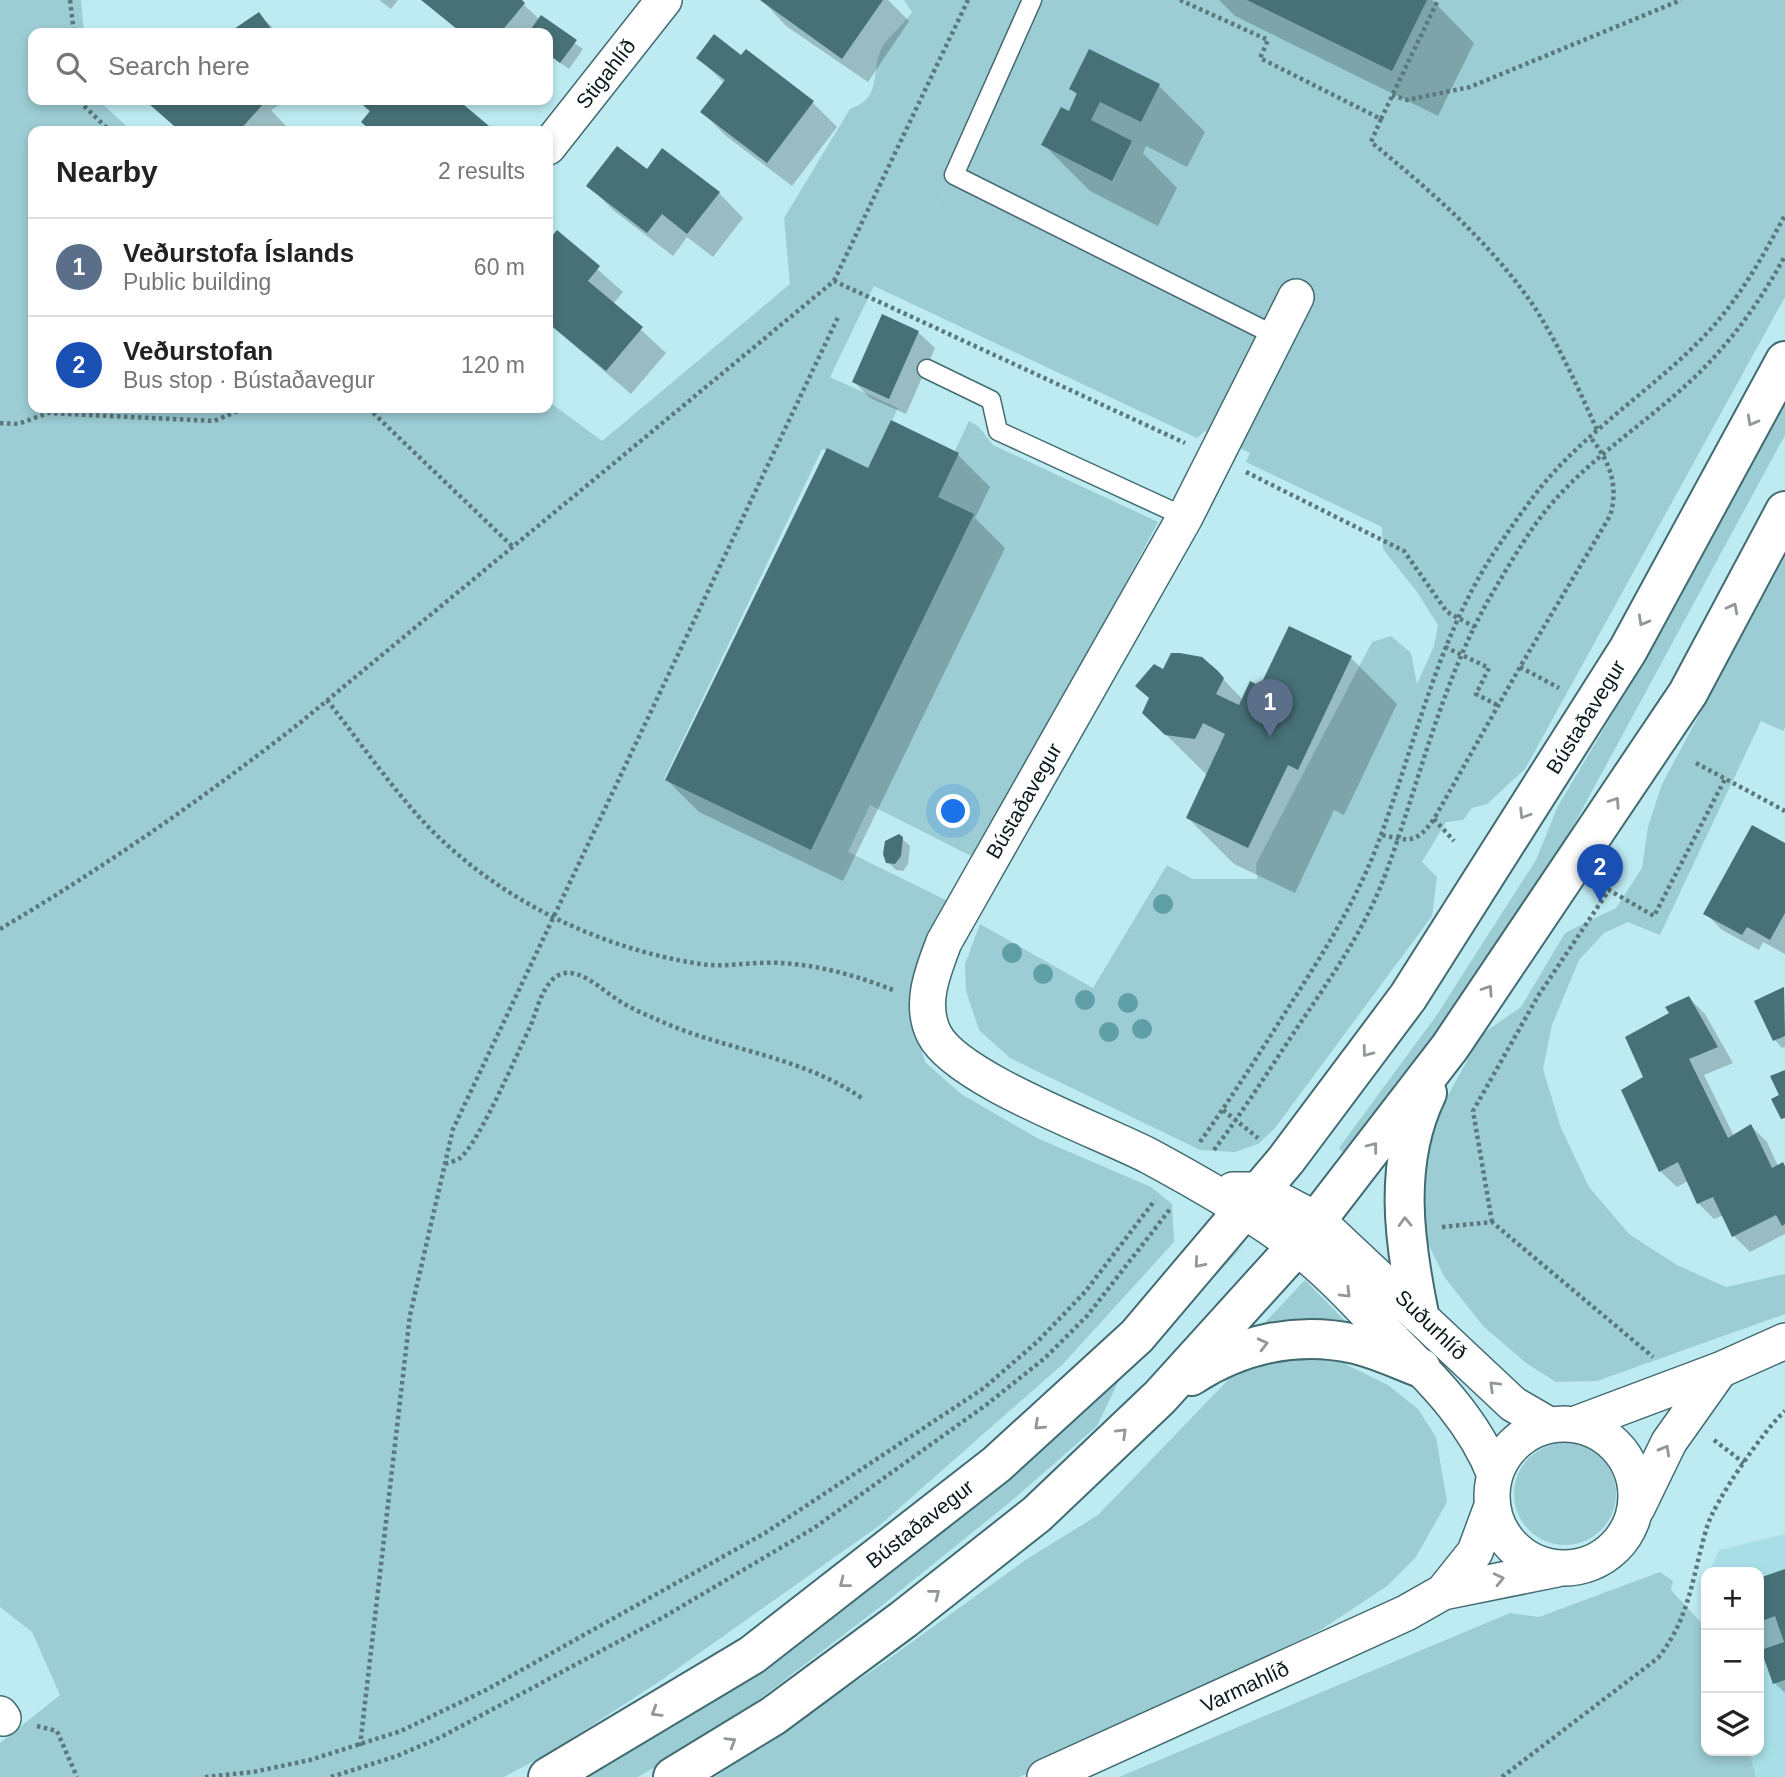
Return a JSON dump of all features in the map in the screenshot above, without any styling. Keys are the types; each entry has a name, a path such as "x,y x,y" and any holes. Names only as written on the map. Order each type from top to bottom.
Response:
{"main road":[{"name":"Bústaðavegur","path":"548,1777 752,1655 997,1464 1137,1336 1252,1201 1408,997 1628,650 1785,361"},
{"path":"673,1777 773,1716 904,1619 1037,1514 1160,1397 1307,1233 1450,1047 1688,693 1785,511"},
{"path":"1419,1314 1405,1230 1407,1157 1416,1115 1450,1047"},
{"path":"1160,1397 1234,1352 1270,1342 1301,1338 1357,1344 1421,1368"}],"street":[{"name":"Stigahlíð","path":"553,141 664,0"},
{"name":"Bústaðavegur","path":"1296,297 1185,517 944,942 931,974 926,1003 934,1034 956,1059 991,1080 1149,1157 1190,1196 1252,1201 1307,1233"},
{"name":"Suðurhlíð","path":"1307,1233 1419,1314 1513,1404 1563,1424"},
{"name":"Suðurhlíð","path":"1307,1233 1469,1424 1485,1449 1493,1490"},
{"path":"1720,1370 1669,1442 1628,1531 1607,1555 1578,1568 1557,1569 1533,1562 1513,1548 1499,1529 1493,1490 1503,1457 1515,1442 1531,1431 1563,1424 1720,1370 1785,1341"},
{"path":"1563,1424 1595,1430 1611,1440 1624,1455 1635,1482 1636,1511"},
{"name":"Varmahlíð","path":"1443,1592 1475,1552 1493,1490"},
{"name":"Varmahlíð","path":"1045,1777 1406,1613 1443,1592 1557,1569"}],"lane":[{"path":"1032,0 954,175 1276,336"},
{"path":"926,369 991,400 998,431 1185,517"}],"path":[{"path":"70,0 73,28"},
{"path":"834,281 968,0"},
{"path":"1180,0 1269,40 1260,58 1381,119"},
{"path":"1438,0 1371,142 1454,214 1534,307 1568,365 1598,432"},
{"path":"1392,95 1407,100 1471,87 1681,0"},
{"path":"83,105 105,126"},
{"path":"1196,1147 1223,1110 1319,960 1359,888 1381,835 1417,721 1445,647 1494,552 1542,486 1591,438 1657,383 1709,331 1754,273 1785,215"},
{"path":"1212,1152 1236,1121 1361,926 1387,871 1445,695 1492,594 1545,513 1603,453 1698,375 1728,342 1755,307 1785,256"},
{"path":"360,1746 407,1336 453,1129 839,315"},
{"path":"0,424 18,424 48,413 214,421 233,413"},
{"path":"0,929 57,895 222,784 512,546 373,413"},
{"path":"1381,835 1409,840 1422,836 1610,516 1616,498 1614,481 1603,453 1591,438"},
{"path":"1445,647 1489,668 1476,694 1497,705"},
{"path":"1520,667 1570,694"},
{"path":"327,700 413,810 440,838 500,889 554,917 659,957 705,965 780,963 858,976 926,1003"},
{"path":"1696,763 1785,811"},
{"path":"1661,1364 1492,1222 1473,1111 1538,996 1607,889 1654,916 1725,779"},
{"path":"1434,819 1454,841"},
{"path":"1595,910 1599,896"},
{"path":"444,1164 460,1157 474,1139 501,1088 541,995 554,978 567,973 583,976 620,1002 657,1020 687,1032 782,1058 839,1082 863,1099"},
{"path":"1223,1110 1264,1143"},
{"path":"205,1777 253,1772 360,1746 401,1731 486,1690 682,1582 776,1526 973,1396 1038,1341 1085,1292 1161,1191"},
{"path":"331,1777 397,1756 441,1737 662,1618 814,1528 986,1405 1045,1358 1087,1316 1190,1196"},
{"path":"1430,1228 1492,1222"},
{"path":"1502,1777 1658,1658 1675,1637 1686,1612 1707,1524 1744,1463 1785,1411"},
{"path":"1712,1438 1744,1463"},
{"path":"1,1716 57,1731 77,1777"}],"shaded area":[{"path":"0,0 81,0 84,28 28,28 28,105 103,105 127,126 28,126 28,413 553,413 553,405 602,441 790,284 784,218 850,109 861,104 872,90 883,46 912,12 904,0 1028,0 934,212 1031,0 1785,0 1785,297 1525,769 1487,804 1472,808 1463,820 1446,822 1422,862 1437,877 1432,916 1275,1128 1258,1144 1235,1152 1200,1150 1010,1058 979,1030 966,991 965,964 980,924 1093,988 1167,865 1192,879 1257,879 1256,864 1372,642 1391,636 1411,653 1417,684 1434,646 1438,625 1417,592 1383,549 1382,527 1246,462 1250,453 1205,431 1197,438 874,286 830,377 898,408 869,469 822,449 664,779 807,848 933,497 969,421 978,426 993,445 1158,522 979,860 870,805 848,852 956,905 918,1036 925,1062 961,1094 1037,1138 1151,1187 1172,1204 1174,1242 1063,1364 880,1525 660,1681 551,1752 504,1777 0,1777 0,1743 60,1695 32,1632 0,1607"},
{"path":"1785,400 1785,435 1552,865 1445,1024 1346,1155 1339,1148 1436,1016 1536,860 1557,808 1671,615"},
{"path":"1785,556 1785,728 1783,731 1761,721 1660,935 1628,922 1604,933 1579,960 1552,1025 1543,1069 1561,1128 1589,1187 1629,1234 1677,1265 1726,1287 1785,1274 1785,1314 1597,1381 1556,1382 1526,1363 1484,1327 1445,1278 1425,1238 1420,1193 1432,1124 1482,1034 1521,1007 1565,933 1616,908 1642,868 1648,827 1662,784"},
{"path":"1245,1244 1120,1378 1097,1426 1015,1498 885,1603 727,1724 638,1777 581,1777 730,1690 845,1609"},
{"path":"1305,1280 1350,1326 1254,1334"},
{"path":"1291,1355 1337,1360 1388,1385 1418,1409 1436,1437 1447,1502 1416,1557 1387,1586 1322,1629 1075,1753 1019,1777 715,1777 876,1668 1027,1559 1098,1515 1228,1380 1263,1357"},
{"path":"1565,1443 1594,1451 1608,1465 1616,1494 1608,1523 1594,1537 1565,1545 1536,1537 1522,1523 1514,1494 1522,1465 1536,1451"},
{"path":"1785,1534 1785,1777 1756,1777 1750,1756 1764,1756 1764,1567 1711,1567 1719,1550"},
{"path":"1660,1572 1673,1581 1671,1590 1701,1623 1701,1756 1750,1756 1756,1777 1119,1777 1510,1613 1539,1617"}],"building":[{"path":"421,0 522,0 525,3 504,28 456,28"},
{"path":"760,0 883,0 842,59"},
{"path":"1247,0 1427,0 1392,71"},
{"path":"259,12 270,28 235,28"},
{"path":"541,15 577,40 560,63 553,58 553,28 532,28"},
{"path":"714,34 741,55 746,49 814,101 767,163 700,112 725,80 696,58"},
{"path":"1089,49 1160,84 1141,122 1100,102 1091,120 1132,141 1112,181 1041,145 1061,107 1069,111 1077,93 1069,89"},
{"path":"150,105 262,105 243,126 174,126"},
{"path":"363,105 464,105 489,126 365,126 361,122 370,111"},
{"path":"617,146 647,169 662,148 720,192 687,234 662,214 647,233 586,186"},
{"path":"557,230 600,266 588,281 643,327 606,371 553,327 553,235"},
{"path":"882,314 919,331 889,399 852,382"},
{"path":"891,420 959,453 938,497 974,514 811,850 665,780 827,448 868,468"},
{"path":"1289,626 1352,656 1298,770 1288,765 1248,848 1186,818 1225,734 1203,723 1195,739 1165,735 1142,713 1149,698 1135,686 1154,664 1163,669 1171,653 1202,657 1224,678 1216,694 1239,705 1250,681 1260,686"},
{"path":"1752,825 1785,843 1785,913 1770,940 1747,927 1742,935 1703,914"},
{"path":"899,834 903,837 901,856 895,864 886,863 883,854 885,841"},
{"path":"1784,987 1785,1036 1773,1041 1754,1001"},
{"path":"1689,996 1718,1047 1689,1059 1728,1138 1751,1124 1772,1168 1783,1162 1785,1166 1785,1224 1782,1226 1776,1215 1732,1237 1713,1197 1697,1204 1678,1162 1659,1172 1621,1090 1643,1077 1625,1037 1669,1013 1665,1007"},
{"path":"1785,1070 1785,1118 1781,1119 1771,1099 1779,1095 1770,1076"},
{"path":"1785,1569 1785,1680 1773,1684 1764,1658 1764,1649 1784,1642 1775,1616 1764,1620 1764,1576"}],"place":[{"name":"Veðurstofa Íslands","path":"1270,737"},
{"name":"Veðurstofan","path":"1600,902"}]}
